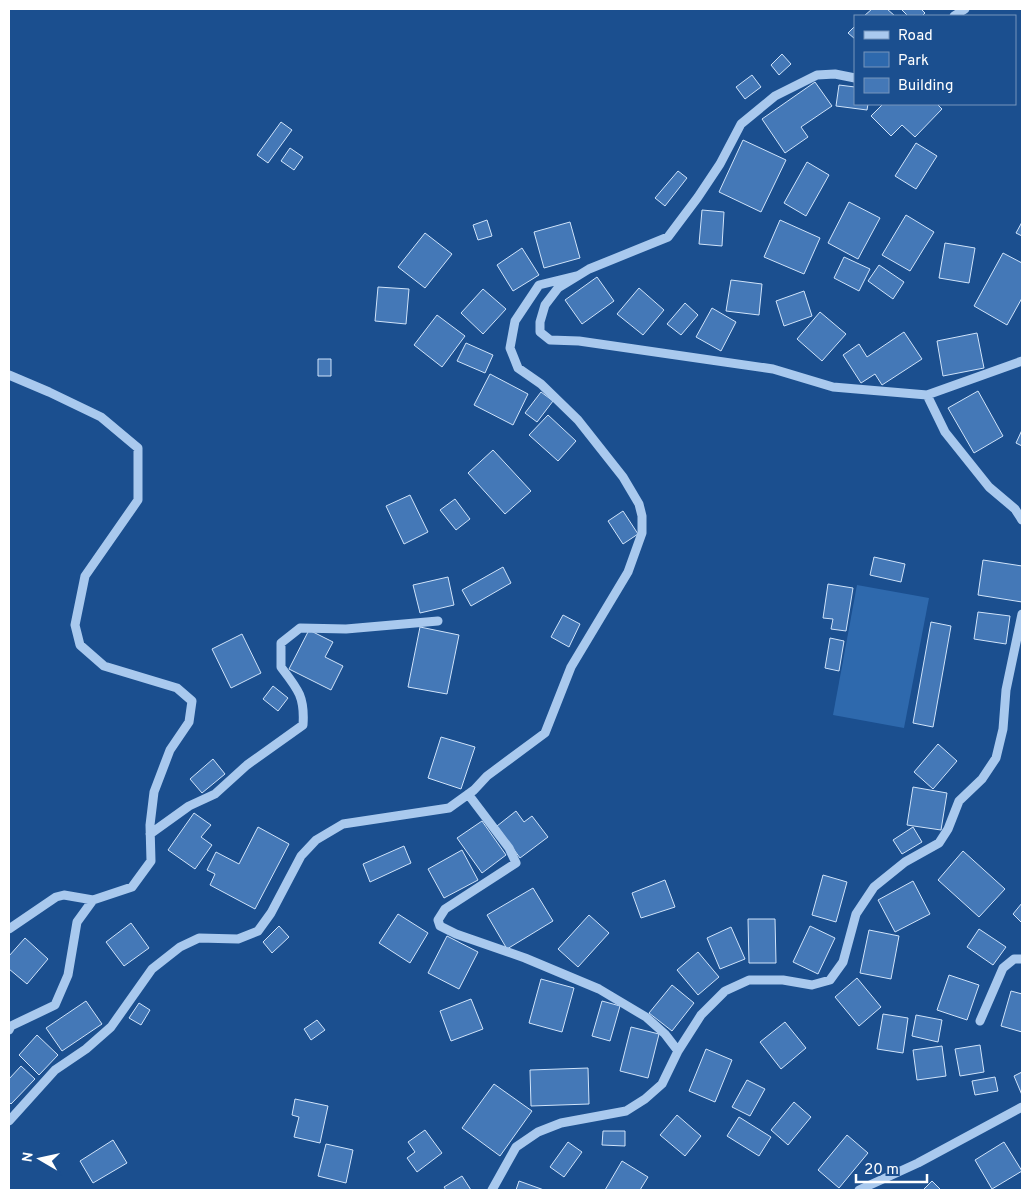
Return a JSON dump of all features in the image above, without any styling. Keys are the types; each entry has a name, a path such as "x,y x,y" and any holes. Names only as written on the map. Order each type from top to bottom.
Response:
{"street":[{"path":"854,78 835,74 817,75 775,96 740,124 720,164 668,237 589,269 558,288 545,305 540,322 540,332 550,340 579,341 773,369 833,387 927,395 1022,361"},
{"path":"9,1121 55,1070 86,1049 111,1027 152,969 180,946 199,938 238,939 258,931 271,913 302,856 316,840 343,824 449,808 468,794 487,776 545,733 572,667 628,572 642,533 642,516 639,504 623,477 578,420 541,384 518,368 510,348 515,320 539,285 576,276"},
{"path":"9,376 102,417 138,448 138,500 85,576 75,624 80,645 104,666 176,688 192,701 189,722 170,750 154,792 150,834 151,861 132,887 93,900 64,895 56,897 9,929"},
{"path":"927,395 945,432 989,487 1015,509 1022,520"},
{"path":"492,1190 516,1147 538,1132 562,1123 626,1111 645,1099 662,1084 678,1051 701,1015 726,991 749,980 783,980 812,985 830,980 844,962 856,914 874,888 905,862 938,843 948,829 958,800 982,779 996,758 1003,729 1008,681 1022,614"},
{"path":"150,834 189,806 215,794 247,765 303,725 304,708 297,687 281,667 281,643 300,628 346,628 438,621"},
{"path":"468,794 509,848 516,863 445,909 438,920 440,926 456,934 525,958 599,989 646,1017 665,1034 678,1051"},
{"path":"9,1030 11,1026 55,1005 68,975 77,922 93,900"},
{"path":"980,1021 1003,968 1014,959 1022,959"},
{"path":"860,1190 918,1163 1022,1107"}],"green space":[{"path":"857,585 929,598 904,728 833,715"}],"building":[{"path":"872,9 887,9 894,15 865,15"},
{"path":"901,9 921,9 925,13 923,15 907,15"},
{"path":"854,27 854,38 848,33"},
{"path":"782,54 791,64 779,75 771,65"},
{"path":"752,75 761,87 745,99 736,87"},
{"path":"815,82 832,106 801,127 808,137 785,153 762,119"},
{"path":"839,85 854,87 854,105 868,105 867,110 836,106"},
{"path":"882,105 938,105 942,109 915,137 902,125 891,136 871,116"},
{"path":"281,122 292,130 268,163 257,155"},
{"path":"743,140 786,160 761,212 719,192"},
{"path":"916,143 937,156 916,189 895,176"},
{"path":"290,148 303,157 294,170 281,161"},
{"path":"807,162 829,175 806,216 784,203"},
{"path":"678,171 687,178 665,206 655,198"},
{"path":"849,202 880,218 858,259 828,243"},
{"path":"702,210 724,212 722,246 699,244"},
{"path":"906,215 934,232 910,271 882,255"},
{"path":"487,220 492,236 478,240 473,225"},
{"path":"780,220 820,238 804,274 764,257"},
{"path":"570,222 580,258 544,268 534,232"},
{"path":"1022,222 1022,236 1016,233"},
{"path":"425,233 452,254 425,288 398,267"},
{"path":"945,243 975,248 969,283 939,278"},
{"path":"522,248 539,275 513,291 497,265"},
{"path":"1003,253 1022,263 1022,298 1007,325 974,306"},
{"path":"844,257 870,269 859,291 834,278"},
{"path":"879,265 904,282 893,299 868,281"},
{"path":"597,277 614,301 582,324 565,300"},
{"path":"731,280 762,284 759,315 726,311"},
{"path":"378,287 409,289 406,324 375,321"},
{"path":"639,288 664,310 643,335 617,314"},
{"path":"483,289 506,309 483,334 461,313"},
{"path":"804,291 812,316 784,326 776,301"},
{"path":"685,303 698,315 681,335 667,324"},
{"path":"712,308 736,322 721,351 696,337"},
{"path":"820,312 846,334 822,361 797,339"},
{"path":"437,315 465,336 442,367 414,345"},
{"path":"904,332 922,359 882,385 875,374 861,383 843,355 859,344 867,357"},
{"path":"977,333 984,368 943,376 937,341"},
{"path":"466,343 493,355 485,373 457,361"},
{"path":"318,359 331,359 331,376 318,376"},
{"path":"490,374 528,394 513,425 474,405"},
{"path":"978,391 1003,436 974,453 948,408"},
{"path":"541,392 553,401 537,422 525,413"},
{"path":"548,415 576,441 558,461 529,435"},
{"path":"1022,430 1022,446 1016,443"},
{"path":"493,450 531,491 505,514 468,473"},
{"path":"410,495 428,532 404,544 386,506"},
{"path":"455,499 470,519 456,530 440,510"},
{"path":"623,511 638,534 623,544 608,521"},
{"path":"874,557 905,564 901,582 870,575"},
{"path":"983,560 1022,566 1022,602 978,595"},
{"path":"503,567 511,583 471,606 462,590"},
{"path":"448,577 454,605 420,613 413,585"},
{"path":"828,584 853,588 846,631 831,629 833,619 823,618"},
{"path":"978,612 1010,616 1006,644 974,639"},
{"path":"563,615 580,624 569,647 551,637"},
{"path":"931,622 951,626 933,727 913,723"},
{"path":"420,627 459,635 447,694 408,687"},
{"path":"309,630 333,642 325,657 343,666 331,690 289,669"},
{"path":"242,634 261,673 231,688 212,649"},
{"path":"830,638 844,641 839,671 825,668"},
{"path":"273,686 288,698 278,711 263,699"},
{"path":"441,737 475,747 461,789 428,778"},
{"path":"938,744 957,761 933,789 914,772"},
{"path":"213,759 225,774 202,793 190,779"},
{"path":"913,787 947,793 941,830 907,825"},
{"path":"516,811 524,822 532,816 548,837 520,858 497,826"},
{"path":"194,813 211,825 201,837 212,845 195,869 168,850"},
{"path":"482,821 506,855 482,873 457,838"},
{"path":"258,827 289,844 255,909 210,885 215,874 207,870 216,852 239,864"},
{"path":"913,827 922,842 902,854 893,840"},
{"path":"404,846 411,863 370,882 363,864"},
{"path":"462,850 478,880 444,898 428,869"},
{"path":"963,851 1005,889 979,917 938,880"},
{"path":"823,875 847,882 836,922 812,915"},
{"path":"665,880 675,907 641,918 632,893"},
{"path":"913,881 930,914 895,932 878,900"},
{"path":"533,888 553,921 507,949 487,915"},
{"path":"1022,903 1022,923 1013,914"},
{"path":"398,914 428,933 410,963 379,943"},
{"path":"589,915 609,933 578,967 558,949"},
{"path":"748,919 775,919 776,963 749,963"},
{"path":"131,923 149,948 124,966 106,942"},
{"path":"279,926 289,937 272,953 263,942"},
{"path":"810,926 835,938 818,974 793,962"},
{"path":"731,927 745,959 720,969 707,938"},
{"path":"979,929 1006,947 993,965 967,947"},
{"path":"869,930 899,936 891,979 860,973"},
{"path":"447,936 478,952 459,989 428,973"},
{"path":"25,938 48,959 27,984 9,969 9,956"},
{"path":"698,952 719,977 698,995 677,970"},
{"path":"949,975 979,985 967,1020 937,1010"},
{"path":"857,978 881,1007 859,1026 835,997"},
{"path":"541,979 574,988 562,1032 529,1023"},
{"path":"672,985 694,1003 672,1031 649,1013"},
{"path":"1011,991 1022,994 1022,1032 1001,1026"},
{"path":"471,999 483,1029 451,1041 440,1011"},
{"path":"86,1001 102,1024 62,1051 46,1028"},
{"path":"602,1001 620,1006 610,1041 592,1036"},
{"path":"139,1003 150,1010 141,1025 129,1018"},
{"path":"883,1014 908,1018 903,1053 877,1049"},
{"path":"916,1015 942,1020 938,1042 912,1036"},
{"path":"317,1020 325,1030 311,1040 304,1029"},
{"path":"785,1022 806,1048 781,1069 760,1042"},
{"path":"631,1027 659,1034 648,1078 620,1071"},
{"path":"37,1035 58,1055 39,1075 19,1055"},
{"path":"980,1045 984,1072 960,1076 955,1049"},
{"path":"942,1046 946,1076 917,1080 913,1050"},
{"path":"706,1049 732,1060 715,1102 689,1091"},
{"path":"21,1066 35,1079 11,1104 9,1102 9,1079"},
{"path":"588,1068 589,1104 531,1106 530,1070"},
{"path":"1022,1072 1022,1095 1014,1076"},
{"path":"995,1077 998,1091 975,1095 972,1081"},
{"path":"747,1080 765,1089 750,1116 732,1107"},
{"path":"494,1084 532,1111 500,1156 462,1128"},
{"path":"295,1099 328,1106 320,1143 294,1137 299,1117 292,1115"},
{"path":"794,1102 811,1117 788,1145 771,1130"},
{"path":"677,1115 701,1136 685,1156 660,1135"},
{"path":"739,1117 771,1137 759,1156 727,1136"},
{"path":"425,1130 442,1153 417,1172 407,1158 415,1152 408,1142"},
{"path":"603,1131 625,1131 625,1146 602,1145"},
{"path":"847,1135 868,1153 839,1188 818,1170"},
{"path":"113,1140 127,1163 93,1183 80,1161"},
{"path":"568,1142 582,1152 564,1177 550,1167"},
{"path":"1004,1142 1022,1171 992,1189 975,1160"},
{"path":"326,1144 353,1150 346,1183 318,1176"},
{"path":"622,1161 648,1177 640,1190 605,1190"},
{"path":"462,1176 471,1190 446,1190 444,1187"},
{"path":"519,1181 544,1190 516,1190"},
{"path":"932,1181 941,1190 923,1190"}]}
